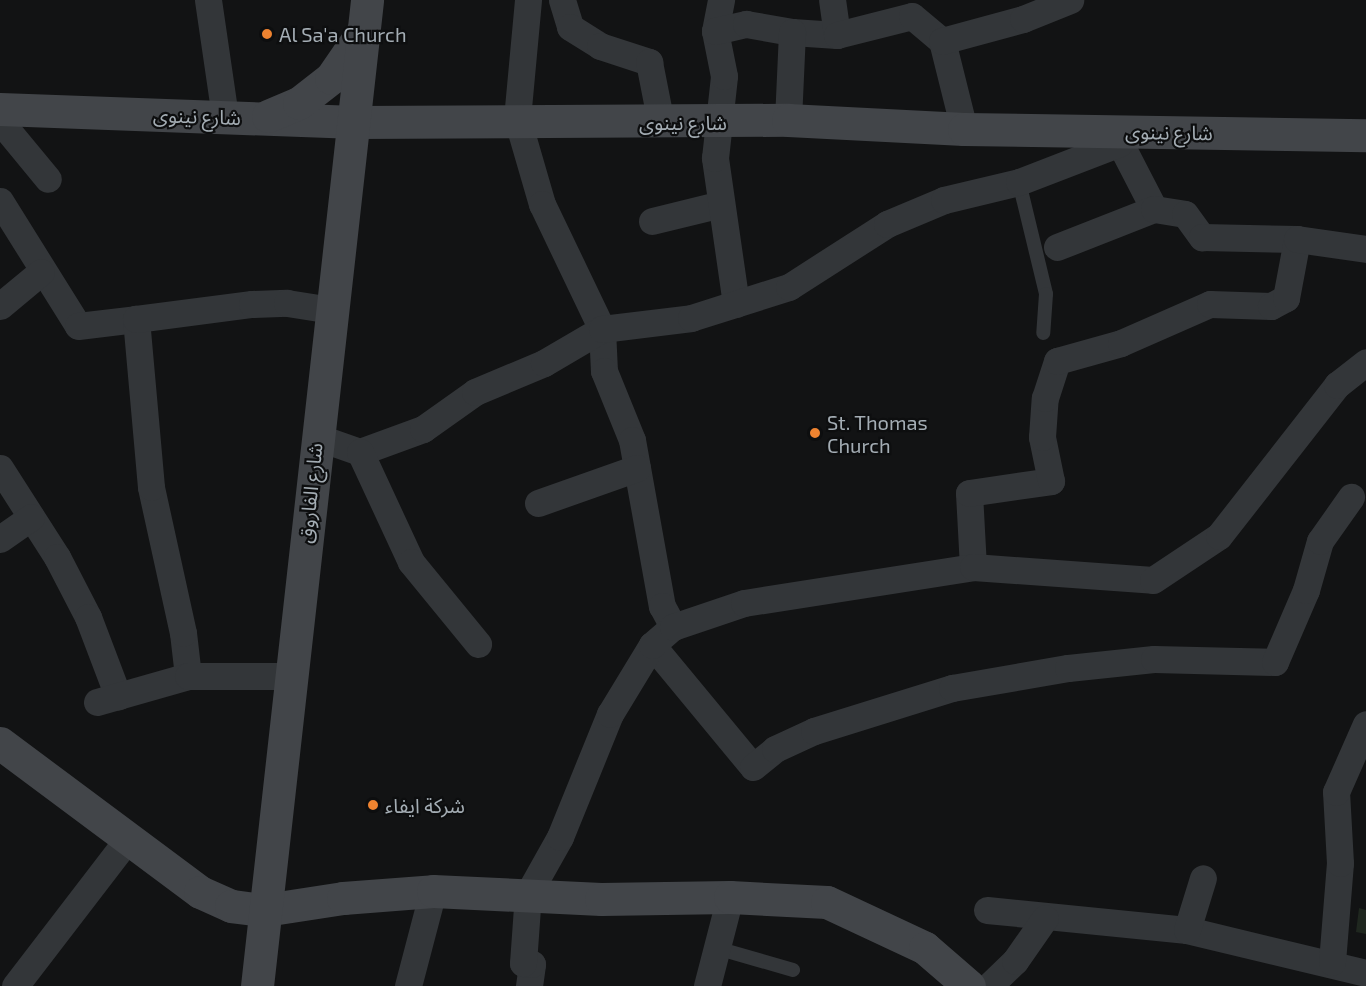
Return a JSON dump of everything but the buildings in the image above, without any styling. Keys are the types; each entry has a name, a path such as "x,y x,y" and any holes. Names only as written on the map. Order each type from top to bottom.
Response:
{"main road":[{"path":"261,118 315,92 344,63 366,14"},
{"name":"شارع الفاروق","path":"257,986 316,437 356,122 366,14"},
{"name":"شارع نينوى","path":"0,110 356,122 518,118 661,123 788,120 1123,137 1366,135"},
{"path":"0,743 215,901 265,910 343,898 433,891 601,899 730,897 827,902 925,948 969,986"}],"street":[{"path":"208,0 225,117"},
{"path":"528,0 518,118 542,204 602,330 604,371 632,440 662,606 673,627"},
{"path":"562,0 570,27 600,46 649,62 661,123"},
{"path":"721,0 715,31 724,76 717,123 715,158 736,304"},
{"path":"832,0 837,35"},
{"path":"942,41 1023,19 1070,0"},
{"path":"715,31 746,24 792,32 837,35 912,16 942,41 964,129"},
{"path":"788,120 792,32"},
{"path":"0,121 48,179"},
{"path":"316,437 360,452 423,429 475,392 544,363 602,330 691,318 789,287 887,224 944,200 1019,182 1123,137 1154,209"},
{"path":"0,201 25,238 41,272 78,326 252,304 286,303 331,310"},
{"path":"652,221 721,204"},
{"path":"1058,247 1154,209 1185,214 1202,237 1297,239 1366,249"},
{"path":"974,567 969,493 1051,481 1042,437 1046,398 1057,361 1121,344 1210,304 1271,306 1286,298 1297,239"},
{"path":"0,306 41,272"},
{"path":"136,319 150,477 162,550 180,615 188,676"},
{"path":"529,986 532,963 523,963 528,894 560,837 601,732 652,645 673,627 744,603 974,567 1153,580 1170,572 1219,536 1337,385 1366,362"},
{"path":"360,452 411,562 478,644"},
{"path":"0,468 88,617 108,699 188,676 290,676"},
{"path":"538,503 637,468"},
{"path":"652,645 753,767 776,749 814,731 952,688 1068,668 1154,658 1275,662 1306,590 1320,541 1351,497"},
{"path":"0,539 31,517"},
{"path":"1332,962 1340,863 1336,792 1362,741"},
{"path":"15,986 128,839"},
{"path":"1187,930 1203,878"},
{"path":"408,986 433,891"},
{"path":"707,986 720,949 730,897"},
{"path":"987,910 1045,918 1187,930 1332,962 1366,973"},
{"path":"989,986 1015,961 1045,918"}],"lane":[{"path":"1019,182 1038,251 1046,294 1043,333"},
{"path":"720,949 793,970"}],"shaded area":[{"path":"1359,908 1366,910 1366,934 1356,932"}],"place":[{"name":"Al Sa'a Church","path":"267,34"},
{"name":"St. Thomas Church","path":"815,433"},
{"name":"شركة ايفاء","path":"373,805"}]}
